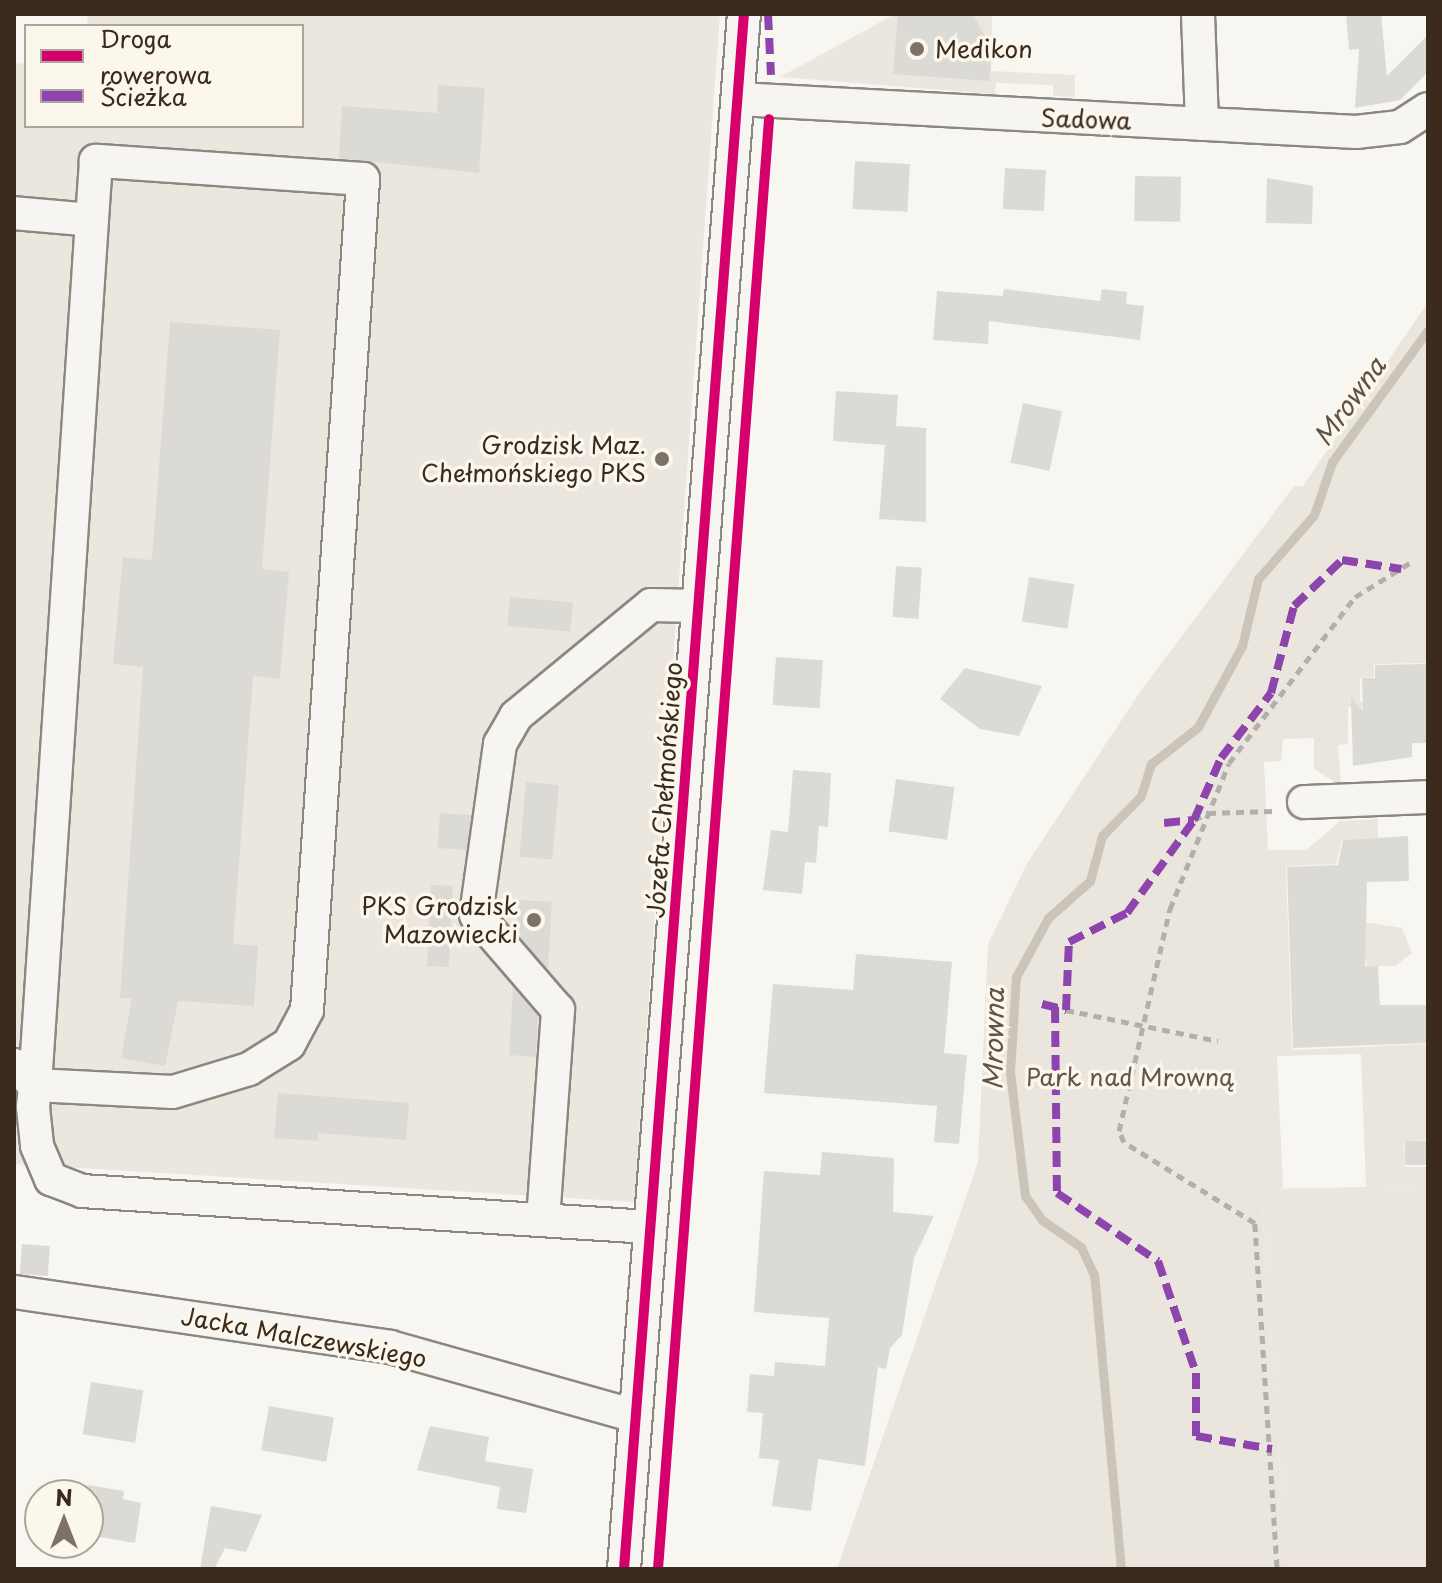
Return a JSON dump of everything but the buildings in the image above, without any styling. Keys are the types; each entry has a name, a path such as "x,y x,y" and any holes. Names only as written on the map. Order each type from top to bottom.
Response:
{"street":[{"name":"Józefa Chełmońskiego","path":"624,1569 744,14"},
{"path":"1198,14 1202,124"},
{"name":"Sadowa","path":"738,99 1383,131 1428,109"},
{"path":"24,1075 173,1092 249,1069 289,1044 307,1010 363,179 96,161 24,1075 37,1146 51,1179 82,1191 650,1227"},
{"path":"14,213 92,220"},
{"path":"543,1220 558,1010 476,915 500,744 516,716 651,605 698,606"},
{"path":"1304,802 1428,797"},
{"name":"Jacka Malczewskiego","path":"14,1292 390,1347 636,1416"}],"path":[{"path":"1277,1567 1255,1223 1119,1137 1170,909 1229,763 1355,597 1413,561"},
{"path":"1194,820 1208,813 1277,811 1304,802"},
{"path":"1066,1010 1218,1041"}],"shaded area":[{"path":"88,14 720,14 634,1202 14,1164 14,63 24,64 24,128 304,128 304,24 87,24"},
{"path":"895,14 992,14 991,71 1075,75 1075,97 1053,96 1053,85 996,83 995,94 780,77"},
{"path":"1428,1186 1428,1569 1287,1569 1261,1189"}],"green space":[{"name":"Park nad Mrowną","path":"1428,302 1428,663 1374,664 1374,677 1360,678 1360,701 1369,708 1348,707 1348,744 1338,745 1341,786 1314,769 1314,738 1283,739 1281,761 1264,762 1268,850 1306,850 1340,821 1378,819 1378,838 1342,840 1336,864 1286,866 1292,1050 1427,1044 1428,1070 1426,1140 1404,1142 1405,1167 1428,1167 1428,1186 1366,1187 1361,1054 1277,1056 1283,1188 1261,1190 1287,1569 837,1569 978,1162 988,944 1028,862 1142,689 1294,486 1303,486"},
{"path":"1358,921 1402,928 1412,953 1395,966 1367,966"}],"waterway":[{"name":"Mrowna","path":"1121,1569 1094,1275 1081,1247 1042,1220 1025,1196 1010,1072 1016,977 1048,918 1090,881 1102,836 1141,796 1151,764 1198,727 1242,646 1258,579 1314,515 1332,462 1428,330"}],"marked path":[{"path":"768,14 771,75"},
{"path":"1042,1004 1066,1010 1069,942 1127,913 1194,820 1221,758 1271,693 1294,606 1342,560 1401,569"},
{"path":"1164,823 1194,820"},
{"path":"1055,1007 1057,1193 1158,1261 1196,1373 1196,1436 1272,1449"}],"cycle path":[{"path":"624,1569 744,14"},
{"path":"658,1569 769,119"}],"place":[{"name":"Medikon","path":"917,49"},
{"name":"Grodzisk Maz. Chełmońskiego PKS","path":"662,459"},
{"name":"PKS Grodzisk Mazowiecki","path":"534,920"}]}
